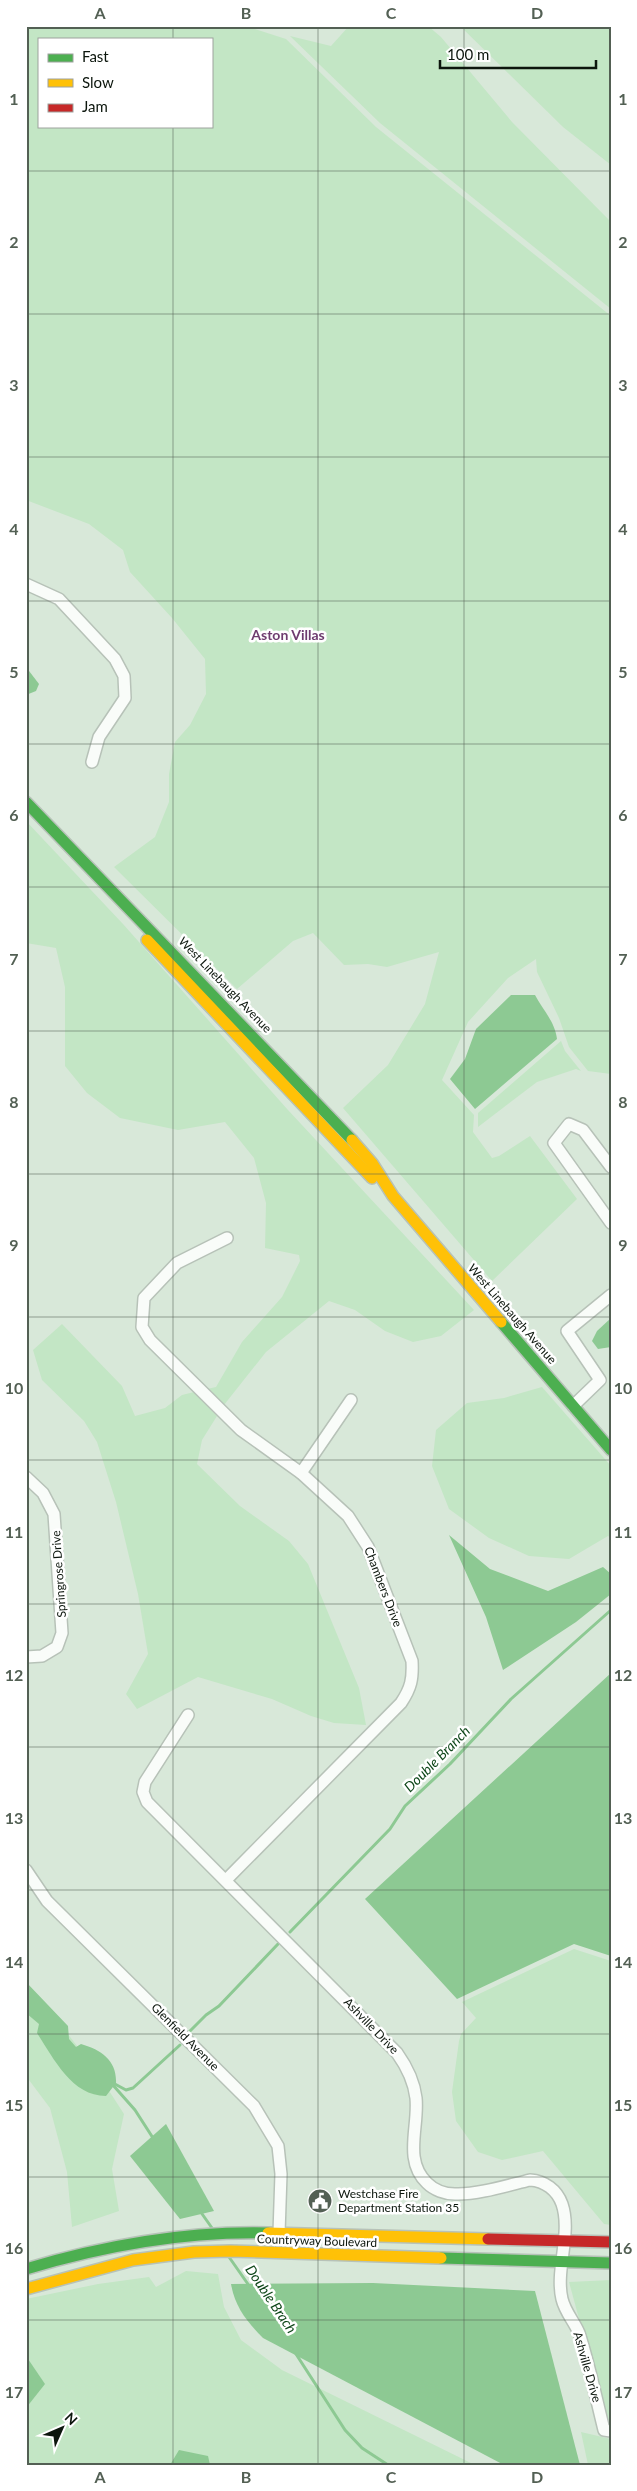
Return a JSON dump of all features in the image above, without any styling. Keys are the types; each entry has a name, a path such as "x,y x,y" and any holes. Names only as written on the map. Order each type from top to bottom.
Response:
{"main road":[{"name":"West Linebaugh Avenue","path":"26,802 288,1070 372,1163 393,1196 611,1450"},
{"name":"West Linebaugh Avenue","path":"26,812 277,1080 366,1173 393,1196"},
{"path":"237,1037 246,1028"},
{"path":"277,1080 288,1070"},
{"name":"Countryway Boulevard","path":"26,2269 129,2241 192,2233 279,2233 611,2242"},
{"path":"278,2254 279,2233"},
{"name":"Countryway Boulevard","path":"26,2289 118,2263 194,2252 230,2250 278,2254 611,2263"},
{"path":"118,2263 129,2265 136,2273"}],"street":[{"path":"26,584 59,599 115,659 124,676 125,698 99,737 92,762"},
{"path":"611,1167 583,1130 569,1124 554,1143 611,1223"},
{"name":"Chambers Drive","path":"226,1880 401,1703 413,1679 412,1661 362,1536 339,1506 301,1473 240,1430 150,1340 142,1327 144,1298 177,1263 227,1238"},
{"path":"573,1406 600,1380 567,1331 611,1295"},
{"path":"301,1473 351,1400"},
{"name":"Springrose Drive","path":"26,1477 43,1493 54,1514 57,1536 62,1632 58,1647 42,1656 26,1657"},
{"name":"Ashville Drive","path":"188,1715 145,1782 143,1792 147,1802 397,2053 408,2069 416,2099 413,2154 420,2176 436,2189 454,2194 530,2180 545,2183 558,2196 563,2206 562,2298 578,2332 604,2430 611,2431"},
{"name":"Glenfield Avenue","path":"26,1870 47,1901 254,2106 278,2146 280,2174 279,2233"}],"shaded area":[{"path":"26,26 245,26 286,39 376,127 611,316 611,1074 588,1071 569,1047 559,1018 537,972 536,959 508,978 468,1022 442,1080 474,1115 473,1132 492,1158 499,1156 530,1136 577,1199 492,1281 343,1108 388,1065 425,1004 439,952 387,967 368,964 344,965 313,933 293,941 237,989 114,867 155,837 169,802 169,774 175,742 190,725 206,694 205,659 172,618 130,572 123,550 89,524 26,500"},
{"path":"349,26 428,26 441,37 512,122 611,222 611,309 380,123 290,36 331,46"},
{"path":"460,26 611,26 611,165 563,127"},
{"path":"26,821 123,924 288,1110 474,1310 441,1336 413,1342 385,1331 355,1310 329,1301 266,1352 224,1405 207,1389 216,1387 242,1342 282,1297 300,1261 299,1255 265,1248 266,1203 254,1158 225,1122 178,1130 120,1118 87,1093 65,1066 65,987 56,948 26,943"},
{"path":"561,1041 565,1051 581,1071 576,1069 537,1082 478,1127 478,1113"},
{"path":"62,1324 122,1386 135,1416 165,1408 182,1395 194,1392 217,1416 202,1440 197,1464 240,1506 289,1541 308,1564 359,1688 366,1725 334,1723 311,1716 272,1699 198,1677 137,1709 126,1694 148,1654 138,1594 116,1502 97,1442 84,1421 42,1380 33,1350"},
{"path":"542,1387 611,1466 611,1538 608,1536 569,1559 529,1556 489,1538 449,1509 432,1466 436,1430 467,1403 504,1398"},
{"path":"574,1949 611,1961 611,2225 604,2224 543,2151 502,2160 478,2152 456,2121 452,2092 461,2034 476,2018 462,2002"},
{"path":"26,1987 53,2016 78,2048 124,2114 112,2169 119,2211 72,2227 67,2172 50,2108 26,2076"},
{"path":"186,2271 218,2274 224,2307 241,2340 282,2370 475,2465 26,2465 26,2299 98,2284 149,2277 156,2287"},
{"path":"611,2280 611,2425 608,2425 569,2282"},
{"path":"581,2432 611,2439 611,2465 588,2465"}],"water":[{"path":"26,667 39,684 36,691 26,695"},
{"path":"511,995 535,995 551,1022 557,1039 475,1109 450,1079 465,1059 476,1029"},
{"path":"611,1318 611,1347 598,1349 592,1341 597,1331"},
{"path":"449,1535 490,1569 548,1591 603,1567 611,1574 611,1594 576,1622 503,1670 486,1617"},
{"path":"611,1673 611,1956 574,1944 457,1999 365,1899"},
{"path":"26,1982 68,2026 69,2039 76,2047 81,2044 107,2057 114,2068 116,2083 106,2096 83,2090 57,2064 37,2033 39,2024 26,2013"},
{"path":"166,2124 214,2211 180,2219 130,2156"},
{"path":"373,2283 535,2291 580,2465 504,2465 263,2338 242,2314 235,2300 231,2284"},
{"path":"26,2356 45,2384 26,2408"},
{"path":"179,2450 208,2456 210,2465 170,2465"}],"waterway":[{"name":"Double Branch","path":"290,1932 390,1829 405,1806 450,1764 511,1699 611,1610"},
{"name":"Double Branch","path":"190,2031 206,2015 219,2006 278,1944"},
{"name":"Double Branch","path":"113,2083 126,2090 133,2088 180,2045"},
{"name":"Double Branch","path":"112,2084 135,2110 153,2138"},
{"path":"200,2211 212,2228"},
{"name":"Double Brach","path":"229,2257 250,2287"},
{"path":"296,2354 345,2430 362,2448 388,2465"}],"traffic: fast":[{"path":"26,802 352,1140"},
{"path":"501,1322 611,1450"},
{"path":"26,2269 56,2260 146,2241 206,2234 268,2233"},
{"path":"441,2258 611,2263"}],"traffic: slow":[{"path":"147,940 372,1178"},
{"path":"352,1140 372,1163 393,1196 501,1322"},
{"path":"268,2233 488,2239"},
{"path":"26,2289 133,2260 194,2252 230,2251 441,2258"}],"traffic: jam":[{"path":"488,2239 611,2242"}],"place":[{"name":"Westchase Fire Department Station 35","path":"320,2201"}],"district":[{"name":"Aston Villas","path":"288,635"}]}
